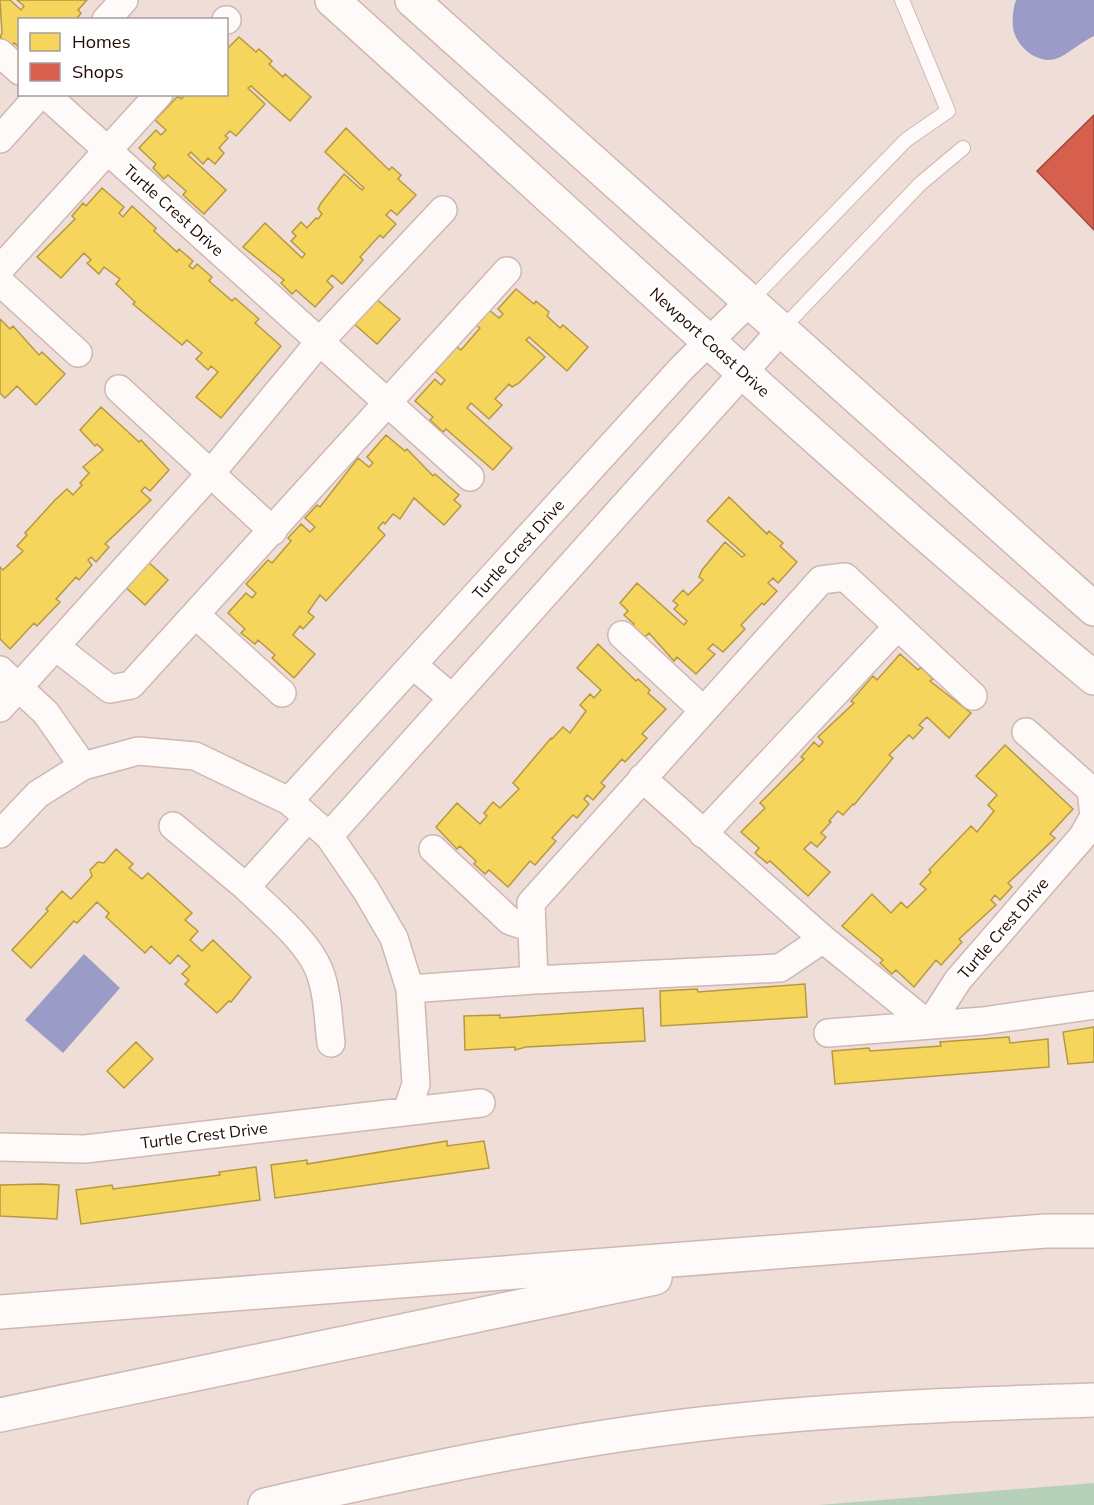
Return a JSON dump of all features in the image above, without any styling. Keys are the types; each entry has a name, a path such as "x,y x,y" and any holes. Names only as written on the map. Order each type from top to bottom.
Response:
{"main road":[{"name":"Newport Coast Drive","path":"332,0 743,372 1012,610 1094,678"},
{"path":"412,0 1094,609"},
{"path":"0,1312 789,1250 1046,1231 1094,1231"},
{"path":"0,1415 789,1250"},
{"path":"265,1505 490,1456 701,1424 921,1406 1094,1400"},
{"path":"307,1505 410,1472"}],"street":[{"path":"108,18 124,0"},
{"path":"0,53 18,69"},
{"path":"0,139 38,96"},
{"name":"Turtle Crest Drive","path":"47,96 321,340 470,477"},
{"name":"Turtle Crest Drive","path":"0,269 157,96"},
{"path":"0,708 10,679 56,647 211,473 321,340 443,210"},
{"path":"56,647 110,689 131,686 507,271"},
{"path":"0,282 78,353"},
{"name":"Turtle Crest Drive","path":"246,886 299,810 413,665 681,369 750,301"},
{"path":"329,836 782,329"},
{"path":"119,389 273,531"},
{"path":"534,980 531,903 821,580 845,577 973,696"},
{"path":"196,616 282,693"},
{"path":"703,834 898,626"},
{"path":"622,635 703,710"},
{"path":"413,665 452,698"},
{"path":"10,679 46,713 83,766"},
{"name":"Turtle Crest Drive","path":"929,1024 958,980 1088,841 1094,816 1090,790 1026,732"},
{"path":"0,834 38,794 83,766 138,751 195,756 299,810 329,836 366,890 394,938 410,989 416,1084 406,1111"},
{"path":"642,778 823,939 929,1024"},
{"path":"172,826 246,886 305,947 319,969 327,1001 330,1043"},
{"path":"434,849 510,921 532,928"},
{"path":"410,989 534,980 780,968 823,939"},
{"path":"828,1033 983,1021 1094,1005"},
{"name":"Turtle Crest Drive","path":"0,1147 85,1149 481,1103"}],"lane":[{"path":"750,301 906,140 948,111 902,0"},
{"path":"782,329 920,184 963,148"}],"green space":[{"path":"1094,1483 1094,1505 819,1505"}],"water":[{"path":"1016,0 1094,0 1094,36 1058,58 1051,60 1036,57 1024,48 1015,35 1013,18"},
{"path":"84,954 120,988 63,1053 25,1020"}],"building: Homes":[{"path":"0,0 10,0 21,10 24,6 17,0 87,0 78,10 81,13 77,18 18,18 18,46 14,43 11,46 0,37 2,33"},
{"path":"239,37 256,52 259,49 272,61 269,64 283,77 285,74 311,97 290,121 251,86 248,88 265,104 236,136 230,131 225,136 228,138 219,148 224,153 215,164 208,158 203,164 191,152 188,155 226,190 204,214 183,195 186,191 168,175 164,179 153,168 156,164 139,148 156,130 161,135 166,130 155,120 178,96 181,99 184,96 228,96 228,48"},
{"path":"346,128 389,170 392,167 401,175 398,179 416,195 397,215 391,210 386,215 396,224 383,238 380,235 360,257 363,260 342,284 332,275 327,281 333,287 315,307 296,290 292,294 281,283 284,280 243,247 265,223 302,258 305,254 291,241 296,236 292,232 301,222 307,228 316,218 318,219 322,214 318,209 321,203 344,174 362,190 364,188 325,152"},
{"path":"102,188 124,207 119,213 123,217 132,206 177,252 179,249 193,261 189,266 193,269 197,264 212,277 209,281 232,301 235,298 259,319 255,323 281,346 221,418 196,397 218,372 211,366 208,370 196,359 202,353 187,340 182,345 133,304 135,302 116,284 120,279 104,267 99,274 87,263 91,260 84,253 61,278 37,257 75,219 72,216 83,203 86,206"},
{"path":"516,289 534,304 536,301 549,312 547,316 560,328 563,325 588,347 567,371 529,337 526,340 545,357 519,383 512,387 509,384 495,399 502,405 489,419 471,403 467,408 512,448 493,470 446,429 443,432 430,420 433,417 415,401 435,379 441,385 445,380 435,371 457,347 461,350 480,328 476,325 489,310 499,318 503,314 498,309"},
{"path":"375,298 400,319 377,344 353,323"},
{"path":"0,319 10,329 13,326 39,355 42,352 65,374 36,405 17,386 5,398 0,393"},
{"path":"101,407 139,442 141,440 169,470 150,491 145,487 141,491 151,500 105,544 109,547 96,562 91,557 88,560 92,565 79,580 76,577 56,599 60,602 37,626 34,623 10,649 0,639 0,567 3,570 23,551 17,546 27,535 25,533 55,500 67,489 73,495 82,485 80,483 89,473 83,467 103,450 97,444 95,446 80,430"},
{"path":"386,435 405,451 407,449 433,476 435,474 459,495 454,500 461,506 444,525 414,498 400,519 393,514 385,524 383,522 378,528 385,535 326,601 320,595 308,612 314,617 303,629 300,626 293,635 315,654 294,678 272,658 275,655 258,640 255,644 241,633 245,629 228,613 246,593 252,598 256,593 246,584 268,560 272,563 291,541 288,538 301,524 310,532 315,527 305,518 317,505 320,507 358,458 369,467 373,463 367,457"},
{"path":"729,497 767,534 769,531 783,543 780,546 797,562 778,583 773,578 768,583 777,591 741,625 745,629 723,652 713,644 708,649 715,654 696,674 677,657 674,661 649,633 645,637 633,626 634,624 624,615 628,611 620,603 637,583 684,625 687,621 674,609 678,605 673,601 683,590 688,595 703,580 699,577 702,570 725,542 742,557 745,555 707,521"},
{"path":"145,559 168,580 145,605 122,584"},
{"path":"598,644 636,681 638,679 650,690 648,693 666,709 642,734 647,738 625,762 622,759 601,783 605,786 593,800 587,795 584,799 589,804 577,818 573,815 552,838 556,841 535,865 530,861 508,887 489,870 485,874 474,864 476,861 460,846 457,849 436,827 457,803 480,824 487,816 484,813 493,802 500,808 519,789 513,783 551,738 563,727 570,733 586,711 580,705 590,694 594,698 601,690 577,668"},
{"path":"900,654 918,670 921,667 933,679 930,681 971,713 949,738 927,717 919,725 923,728 913,739 909,735 889,755 893,758 854,805 843,815 838,811 829,821 831,822 821,833 826,837 817,847 811,842 804,849 830,872 808,896 770,861 767,863 755,853 759,848 741,832 765,808 760,803 804,759 801,757 814,742 819,747 823,742 818,737 854,703 851,701 873,676 877,680"},
{"path":"1005,745 1073,809 1050,834 1055,838 1008,883 1012,887 1000,900 995,895 991,900 996,905 959,939 962,942 941,965 936,960 914,987 896,970 892,974 880,963 883,960 842,926 872,894 891,913 901,902 907,908 926,889 920,884 931,872 929,870 971,826 977,832 994,811 988,805 997,795 976,776"},
{"path":"116,849 133,864 129,868 142,879 148,873 192,913 185,920 198,931 190,940 202,951 213,940 251,977 231,1002 229,1001 217,1013 185,984 189,980 182,974 190,966 178,955 170,964 151,946 145,953 106,917 109,913 97,902 77,923 74,921 31,968 12,950 48,911 46,909 62,891 71,899 92,876 90,870 98,862 104,863"},
{"path":"805,984 807,1017 661,1026 660,991 697,989 698,992"},
{"path":"643,1008 645,1041 526,1047 515,1050 515,1047 465,1050 464,1016 500,1015 500,1018"},
{"path":"1094,1027 1094,1062 1068,1064 1063,1032"},
{"path":"1009,1037 1010,1043 1048,1039 1049,1067 835,1084 832,1051 941,1046 940,1042"},
{"path":"136,1042 153,1059 124,1088 107,1071"},
{"path":"447,1141 447,1146 484,1141 489,1168 275,1198 271,1165 307,1160 307,1164"},
{"path":"256,1167 260,1200 81,1224 76,1190 112,1185 113,1189 220,1175 219,1172"},
{"path":"0,1185 59,1185 57,1219 0,1216"}],"building: Shops":[{"path":"1094,115 1094,230 1037,171"}]}
